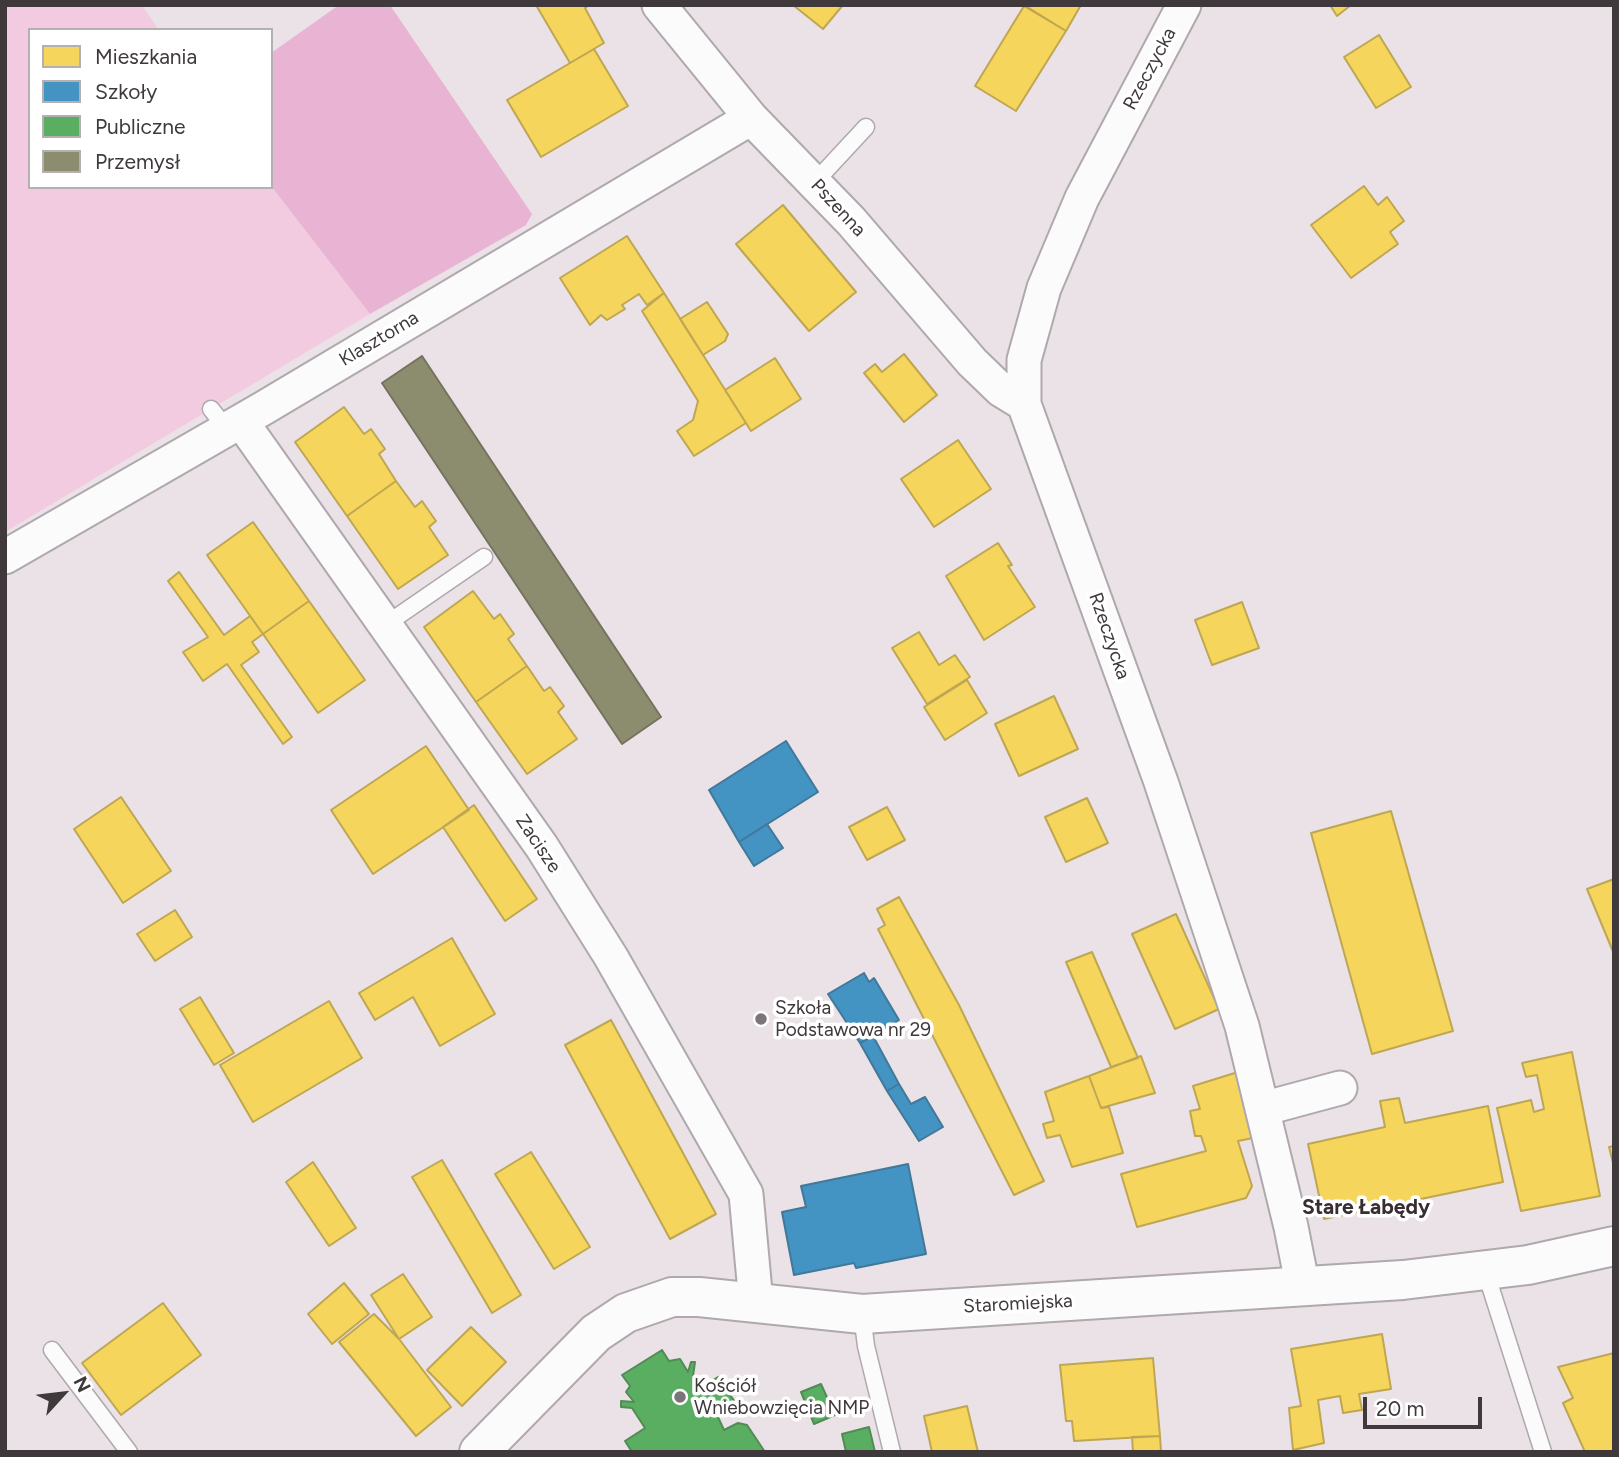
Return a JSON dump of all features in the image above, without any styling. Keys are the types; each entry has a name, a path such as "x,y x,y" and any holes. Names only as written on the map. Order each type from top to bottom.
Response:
{"street":[{"name":"Pszenna","path":"659,5 751,118 851,221 972,362 1001,390 1024,404"},
{"name":"Rzeczycka","path":"1184,5 1082,198 1044,288 1024,360 1024,404 1166,795 1242,1026 1303,1288"},
{"name":"Klasztorna","path":"5,557 226,419 751,118"},
{"name":"Zacisze","path":"226,419 385,625 542,847 611,957 746,1194 756,1303"},
{"path":"1262,1109 1340,1088"},
{"name":"Staromiejska","path":"478,1452 581,1346 626,1313 672,1297 862,1314 1303,1288 1528,1265 1614,1246"}],"lane":[{"path":"814,183 866,127"},
{"path":"385,625 484,557"},
{"path":"1485,1270 1543,1452"},
{"path":"862,1314 866,1346 892,1452"},
{"path":"52,1350 129,1452"}],"shaded area":[{"path":"5,5 142,5 158,28 28,28 28,189 273,189 370,314 5,532"},
{"path":"339,5 390,5 532,214 526,225 370,314 273,189 273,52"}],"building: Mieszkania":[{"path":"536,5 589,5 585,8 604,43 570,63"},
{"path":"793,5 843,5 823,29"},
{"path":"1024,5 1081,5 1066,31"},
{"path":"1330,5 1351,5 1337,16"},
{"path":"1024,6 1066,31 1016,111 975,86"},
{"path":"1379,35 1411,87 1376,108 1344,57"},
{"path":"594,49 628,106 541,157 507,100"},
{"path":"1364,186 1378,205 1387,197 1404,221 1390,232 1398,244 1351,278 1311,225"},
{"path":"783,205 856,292 809,331 736,244"},
{"path":"627,236 664,293 647,305 639,294 622,305 625,309 607,320 601,315 590,325 560,278"},
{"path":"664,293 746,423 694,456 677,431 693,420 698,401 642,311"},
{"path":"707,302 728,334 725,341 703,355 680,319"},
{"path":"904,354 937,395 904,422 864,373 875,364 882,372"},
{"path":"775,358 801,399 751,431 725,390"},
{"path":"344,407 364,434 371,429 385,449 379,454 396,481 347,516 295,442"},
{"path":"958,440 991,489 934,527 901,479"},
{"path":"396,481 415,507 422,501 436,521 429,527 448,555 398,589 347,516"},
{"path":"253,522 309,601 263,634 207,555"},
{"path":"998,543 1012,565 1008,566 1035,607 984,640 946,576"},
{"path":"179,572 224,635 250,616 263,634 252,642 259,652 241,665 292,737 283,744 227,664 203,681 183,652 208,637 168,581"},
{"path":"473,591 494,619 500,614 514,634 508,639 527,666 476,702 424,627"},
{"path":"309,601 365,680 318,713 263,634"},
{"path":"1242,602 1259,648 1212,665 1195,620"},
{"path":"919,632 939,665 955,655 970,677 927,704 892,648"},
{"path":"527,666 544,691 550,687 564,706 558,712 577,739 527,774 476,702"},
{"path":"967,680 987,713 945,740 924,707"},
{"path":"1054,696 1078,749 1019,776 995,724"},
{"path":"426,746 469,810 373,874 331,810"},
{"path":"121,797 171,871 123,903 74,829"},
{"path":"1087,798 1108,843 1066,862 1045,817"},
{"path":"474,805 537,899 505,921 443,827"},
{"path":"887,807 905,840 867,860 849,827"},
{"path":"1391,811 1453,1031 1372,1054 1311,833"},
{"path":"1614,879 1614,954 1587,889"},
{"path":"899,897 959,1005 1044,1181 1014,1195 878,929 885,925 877,909"},
{"path":"175,910 192,937 155,961 137,934"},
{"path":"1176,914 1219,1009 1175,1029 1132,934"},
{"path":"452,938 495,1014 440,1046 413,997 375,1020 359,993"},
{"path":"1092,952 1138,1058 1111,1067 1066,962"},
{"path":"200,997 234,1053 214,1065 180,1009"},
{"path":"329,1001 362,1058 253,1122 220,1065"},
{"path":"611,1020 716,1214 670,1239 565,1045"},
{"path":"1572,1052 1600,1196 1521,1211 1497,1108 1531,1100 1534,1112 1544,1109 1537,1075 1526,1077 1522,1063"},
{"path":"1141,1056 1155,1093 1101,1108 1089,1076"},
{"path":"1238,1072 1253,1138 1238,1141 1252,1186 1246,1198 1137,1227 1121,1174 1206,1151 1201,1136 1195,1136 1190,1111 1200,1109 1193,1086"},
{"path":"1089,1076 1101,1108 1109,1107 1123,1153 1072,1167 1060,1135 1047,1138 1043,1124 1054,1121 1045,1092"},
{"path":"1399,1098 1405,1123 1488,1106 1503,1182 1324,1219 1308,1144 1385,1127 1380,1101"},
{"path":"1614,1146 1614,1167 1609,1147"},
{"path":"531,1152 590,1247 554,1269 495,1174"},
{"path":"442,1160 521,1295 492,1313 412,1177"},
{"path":"313,1162 356,1228 329,1246 286,1182"},
{"path":"403,1274 432,1317 399,1339 371,1295"},
{"path":"344,1283 369,1314 332,1344 308,1314"},
{"path":"163,1303 201,1355 121,1415 82,1363"},
{"path":"374,1314 399,1339 451,1407 416,1436 339,1342"},
{"path":"471,1327 506,1362 462,1406 427,1370"},
{"path":"1382,1334 1391,1389 1359,1394 1362,1410 1343,1413 1340,1396 1318,1400 1324,1443 1293,1450 1289,1408 1301,1406 1291,1349"},
{"path":"1614,1353 1614,1452 1585,1452 1563,1403 1573,1398 1558,1367"},
{"path":"1153,1358 1160,1436 1074,1441 1072,1421 1066,1421 1060,1365"},
{"path":"967,1406 978,1452 932,1452 924,1416"},
{"path":"1160,1436 1161,1452 1133,1452 1132,1437"}],"building: Szkoły":[{"path":"786,741 818,792 739,842 709,790"},
{"path":"767,824 783,848 754,866 739,842"},
{"path":"864,973 869,982 874,978 899,1020 860,1043 828,994"},
{"path":"873,1036 899,1084 887,1091 860,1043"},
{"path":"899,1084 911,1104 925,1097 943,1127 919,1141 887,1091"},
{"path":"908,1164 926,1254 856,1268 854,1263 794,1275 782,1212 806,1207 801,1186"}],"building: Publiczne":[{"name":"Kościół Wniebowzięcia NMP","path":"662,1350 669,1361 680,1359 688,1372 691,1362 695,1362 693,1376 700,1388 718,1377 737,1405 718,1417 724,1430 738,1423 747,1425 765,1452 632,1452 625,1441 645,1428 632,1408 621,1407 621,1401 634,1402 626,1392 630,1386 622,1375"},
{"path":"821,1384 835,1415 814,1424 801,1392"},
{"path":"869,1427 875,1452 846,1452 842,1434"}],"building: Przemysł":[{"path":"422,356 661,717 622,744 382,383"}],"place":[{"name":"Szkoła Podstawowa nr 29","path":"761,1019"},
{"name":"Kościół Wniebowzięcia NMP","path":"680,1397"}],"district":[{"name":"Stare Łabędy","path":"1366,1208"}]}
